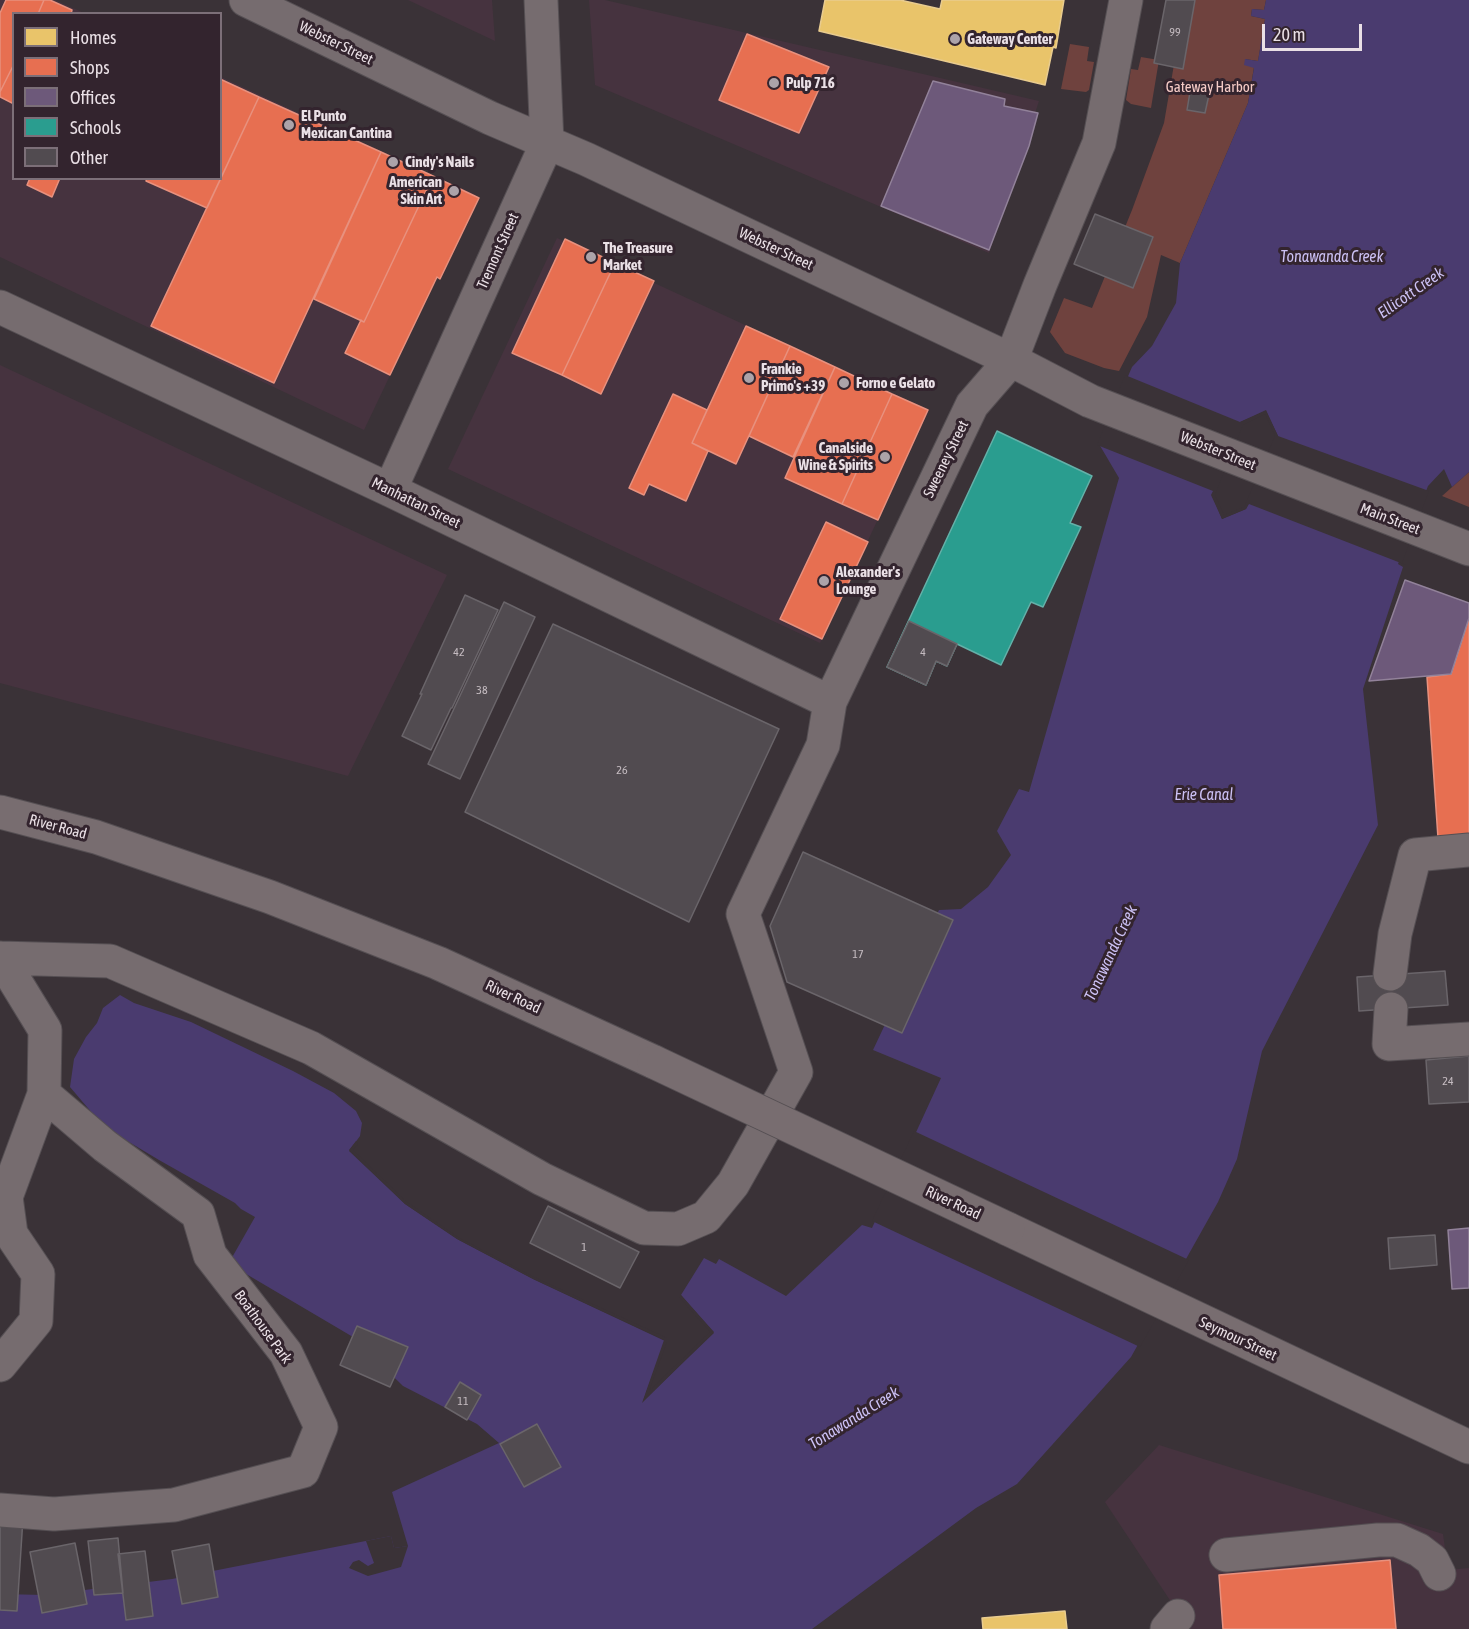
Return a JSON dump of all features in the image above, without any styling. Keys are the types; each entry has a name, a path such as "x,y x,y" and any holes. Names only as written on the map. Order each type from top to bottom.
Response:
{"main road":[{"name":"River Road","path":"0,812 96,837 270,897 438,963 1008,1229"},
{"name":"Seymour Street","path":"1008,1229 1469,1447"}],"street":[{"name":"Webster Street","path":"246,0 490,118 586,159 1011,360 1090,401 1311,488"},
{"name":"Tremont Street","path":"390,490 547,143 541,0"},
{"name":"Sweeney Street","path":"0,958 110,961 311,1048 542,1179 644,1228 678,1229 706,1217 734,1184 796,1072 743,914 823,745 830,702 972,405 1011,360 1099,143 1126,0"},
{"name":"Manhattan Street","path":"0,307 390,490 830,702"},
{"name":"Main Street","path":"1311,488 1469,549"},
{"path":"1390,974 1395,934 1415,855 1469,850"},
{"path":"0,958 45,1030 44,1094 4,1215 38,1274 36,1321 0,1365"},
{"path":"1391,1009 1389,1044 1469,1039"},
{"name":"Boathouse Park","path":"0,1510 54,1514 174,1505 303,1471 321,1427 286,1353 210,1255 198,1214 105,1146 44,1094"},
{"path":"1226,1556 1397,1540 1419,1550 1432,1560 1439,1574"}],"shaded area":[{"path":"0,0 55,0 82,12 12,12 12,180 222,180 222,77 476,195 364,430 0,257"},
{"path":"408,0 492,0 495,41"},
{"path":"589,0 605,0 1039,101 989,253 595,85"},
{"path":"557,238 929,410 820,643 448,469"},
{"path":"0,365 447,575 348,776 0,683"},
{"path":"1159,1445 1443,1534 1448,1570 1469,1568 1469,1629 1189,1629 1105,1502"}],"green space":[{"name":"Gateway Harbor","path":"1185,0 1266,0 1264,10 1252,9 1251,16 1265,19 1258,61 1245,59 1254,67 1248,103 1180,263 1161,255 1147,317 1119,371 1104,368 1065,353 1050,332 1064,298 1092,308 1132,210 1164,123"},
{"path":"1070,44 1089,47 1087,61 1094,62 1089,90 1086,92 1061,89"},
{"path":"1141,57 1159,60 1151,108 1131,104 1126,100 1131,69 1138,70"},
{"path":"1469,472 1469,507 1442,496"}],"water":[{"name":"Erie Canal","path":"1266,0 1469,0 1469,472 1452,487 1444,469 1428,486 1398,564 1403,567 1363,689 1378,825 1262,1051 1237,1159 1218,1202 1131,1357 1017,1484 976,1508 812,1629 0,1629 0,1594 45,1595 172,1579 391,1536 394,1548 408,1546 392,1492 499,1443 477,1424 403,1386 353,1337 236,1268 230,1261 255,1217 104,1127 70,1087 74,1059 97,1023 103,1008 120,995 134,1003 191,1022 334,1093 356,1111 362,1123 360,1136 349,1151 405,1204 457,1239 533,1279 665,1341 643,1401 714,1333 681,1295 704,1258 716,1264 719,1259 786,1296 862,1225 872,1228 941,1078 873,1050 939,910 961,909 988,887 1011,855 997,831 1019,789 1029,792 1119,478 1099,444 1132,367 1152,346 1176,303 1180,263 1248,103 1254,68 1244,65 1245,59 1258,61 1265,19 1251,16 1252,9 1264,10","holes":["1266,411 1278,436 1246,509 1222,519 1212,495 1240,422"]}],"pier":[{"path":"1125,375 1240,422 1266,410 1278,436 1429,491 1402,563 1406,565 1249,504 1246,509 1222,519 1211,495 1213,491 1097,445","holes":["1265,414 1275,436 1244,507 1224,515 1215,495 1243,425"]},
{"path":"914,1131 1189,1260 1140,1347 872,1221"},
{"path":"356,1141 358,1144 353,1150 407,1202 458,1237 534,1277 667,1338 649,1391 710,1332 679,1297 681,1295 714,1332 642,1403 664,1340 533,1279 457,1239 405,1204 349,1150"},
{"path":"391,1536 394,1548 408,1546 401,1567 368,1576 349,1568 353,1562 359,1560 368,1566 374,1563 366,1541"}],"building: Homes":[{"name":"Gateway Center","path":"825,0 900,0 940,9 942,0 1064,0 1056,48 1053,47 1045,85 819,31"},
{"path":"1065,1611 1067,1629 983,1629 982,1618"}],"building: Shops":[{"path":"6,0 44,0 39,12 12,12 12,68 0,92 0,13"},
{"path":"44,0 50,0 72,10 72,12 39,12"},
{"name":"Pulp 716","path":"747,34 829,67 799,133 719,100"},
{"path":"12,68 12,103 0,97 0,92"},
{"path":"222,80 259,97 222,176"},
{"path":"259,97 381,152 274,383 151,326 220,180 222,180 222,175"},
{"path":"381,152 433,176 364,322 314,299"},
{"path":"433,176 479,198 440,279 437,277 390,375 345,353 361,320 364,322"},
{"path":"29,180 59,180 52,197 27,185"},
{"path":"146,180 220,180 207,208"},
{"path":"565,239 615,263 562,375 512,353"},
{"path":"615,263 654,281 601,394 562,375"},
{"name":"Frankie Primo's +39","path":"746,326 790,346 736,464 692,443"},
{"path":"790,346 835,367 793,457 749,436"},
{"path":"835,367 892,394 842,504 785,478"},
{"path":"673,394 707,410 692,443 708,451 686,501 649,484 644,495 629,488"},
{"name":"Canalside Wine & Spirits","path":"892,394 928,410 878,520 842,504"},
{"name":"Alexander's Lounge","path":"826,522 868,542 822,639 780,619"},
{"path":"1469,618 1469,836 1438,838 1427,677 1451,674"},
{"path":"1390,1560 1396,1629 1223,1629 1219,1575"}],"building: Offices":[{"path":"933,81 1005,99 1004,106 1038,113 1029,146 989,250 881,206"},
{"path":"1405,580 1469,603 1469,618 1451,674 1369,681"},
{"path":"1469,1228 1469,1288 1452,1289 1448,1230"}],"building: Schools":[{"path":"997,431 1092,476 1070,523 1081,527 1043,607 1031,602 1001,665 957,644 947,666 936,661 926,685 887,667"}],"building: Other":[{"path":"1166,0 1195,0 1183,69 1154,63"},
{"path":"1191,86 1210,90 1205,113 1187,110"},
{"path":"1095,214 1153,237 1133,288 1074,264"},
{"path":"465,595 498,610 431,750 402,736"},
{"path":"504,602 535,617 460,779 428,764"},
{"path":"909,621 957,644 947,666 936,661 926,685 887,667"},
{"path":"553,624 779,729 689,922 465,812"},
{"path":"803,852 953,920 902,1033 787,982 770,926"},
{"path":"1445,971 1448,1005 1359,1011 1357,977"},
{"path":"1469,1056 1469,1102 1429,1104 1426,1060"},
{"path":"548,1206 639,1252 620,1288 530,1243"},
{"path":"1435,1235 1437,1265 1390,1269 1388,1238"},
{"path":"357,1326 408,1347 390,1387 340,1365"},
{"path":"460,1382 481,1395 467,1420 445,1407"},
{"path":"537,1424 561,1467 524,1487 500,1444"},
{"path":"0,1517 23,1518 17,1611 0,1610"},
{"path":"118,1538 123,1593 94,1595 88,1541"},
{"path":"75,1543 87,1604 42,1613 30,1552"},
{"path":"209,1544 218,1597 182,1604 172,1551"},
{"path":"145,1551 153,1616 126,1620 118,1554"}],"place":[{"name":"Gateway Center","path":"955,39"},
{"name":"Pulp 716","path":"774,83"},
{"name":"El Punto Mexican Cantina","path":"289,125"},
{"name":"Cindy's Nails","path":"393,162"},
{"name":"American Skin Art","path":"454,191"},
{"name":"The Treasure Market","path":"591,257"},
{"name":"Frankie Primo's +39","path":"749,378"},
{"name":"Forno e Gelato","path":"844,383"},
{"name":"Canalside Wine & Spirits","path":"885,457"},
{"name":"Alexander's Lounge","path":"824,581"}],"water label":[{"name":"Tonawanda Creek","path":"1332,257"},
{"name":"Ellicott Creek","path":"1411,293"},
{"name":"Tonawanda Creek","path":"1111,953"},
{"name":"Tonawanda Creek","path":"854,1418"}]}
